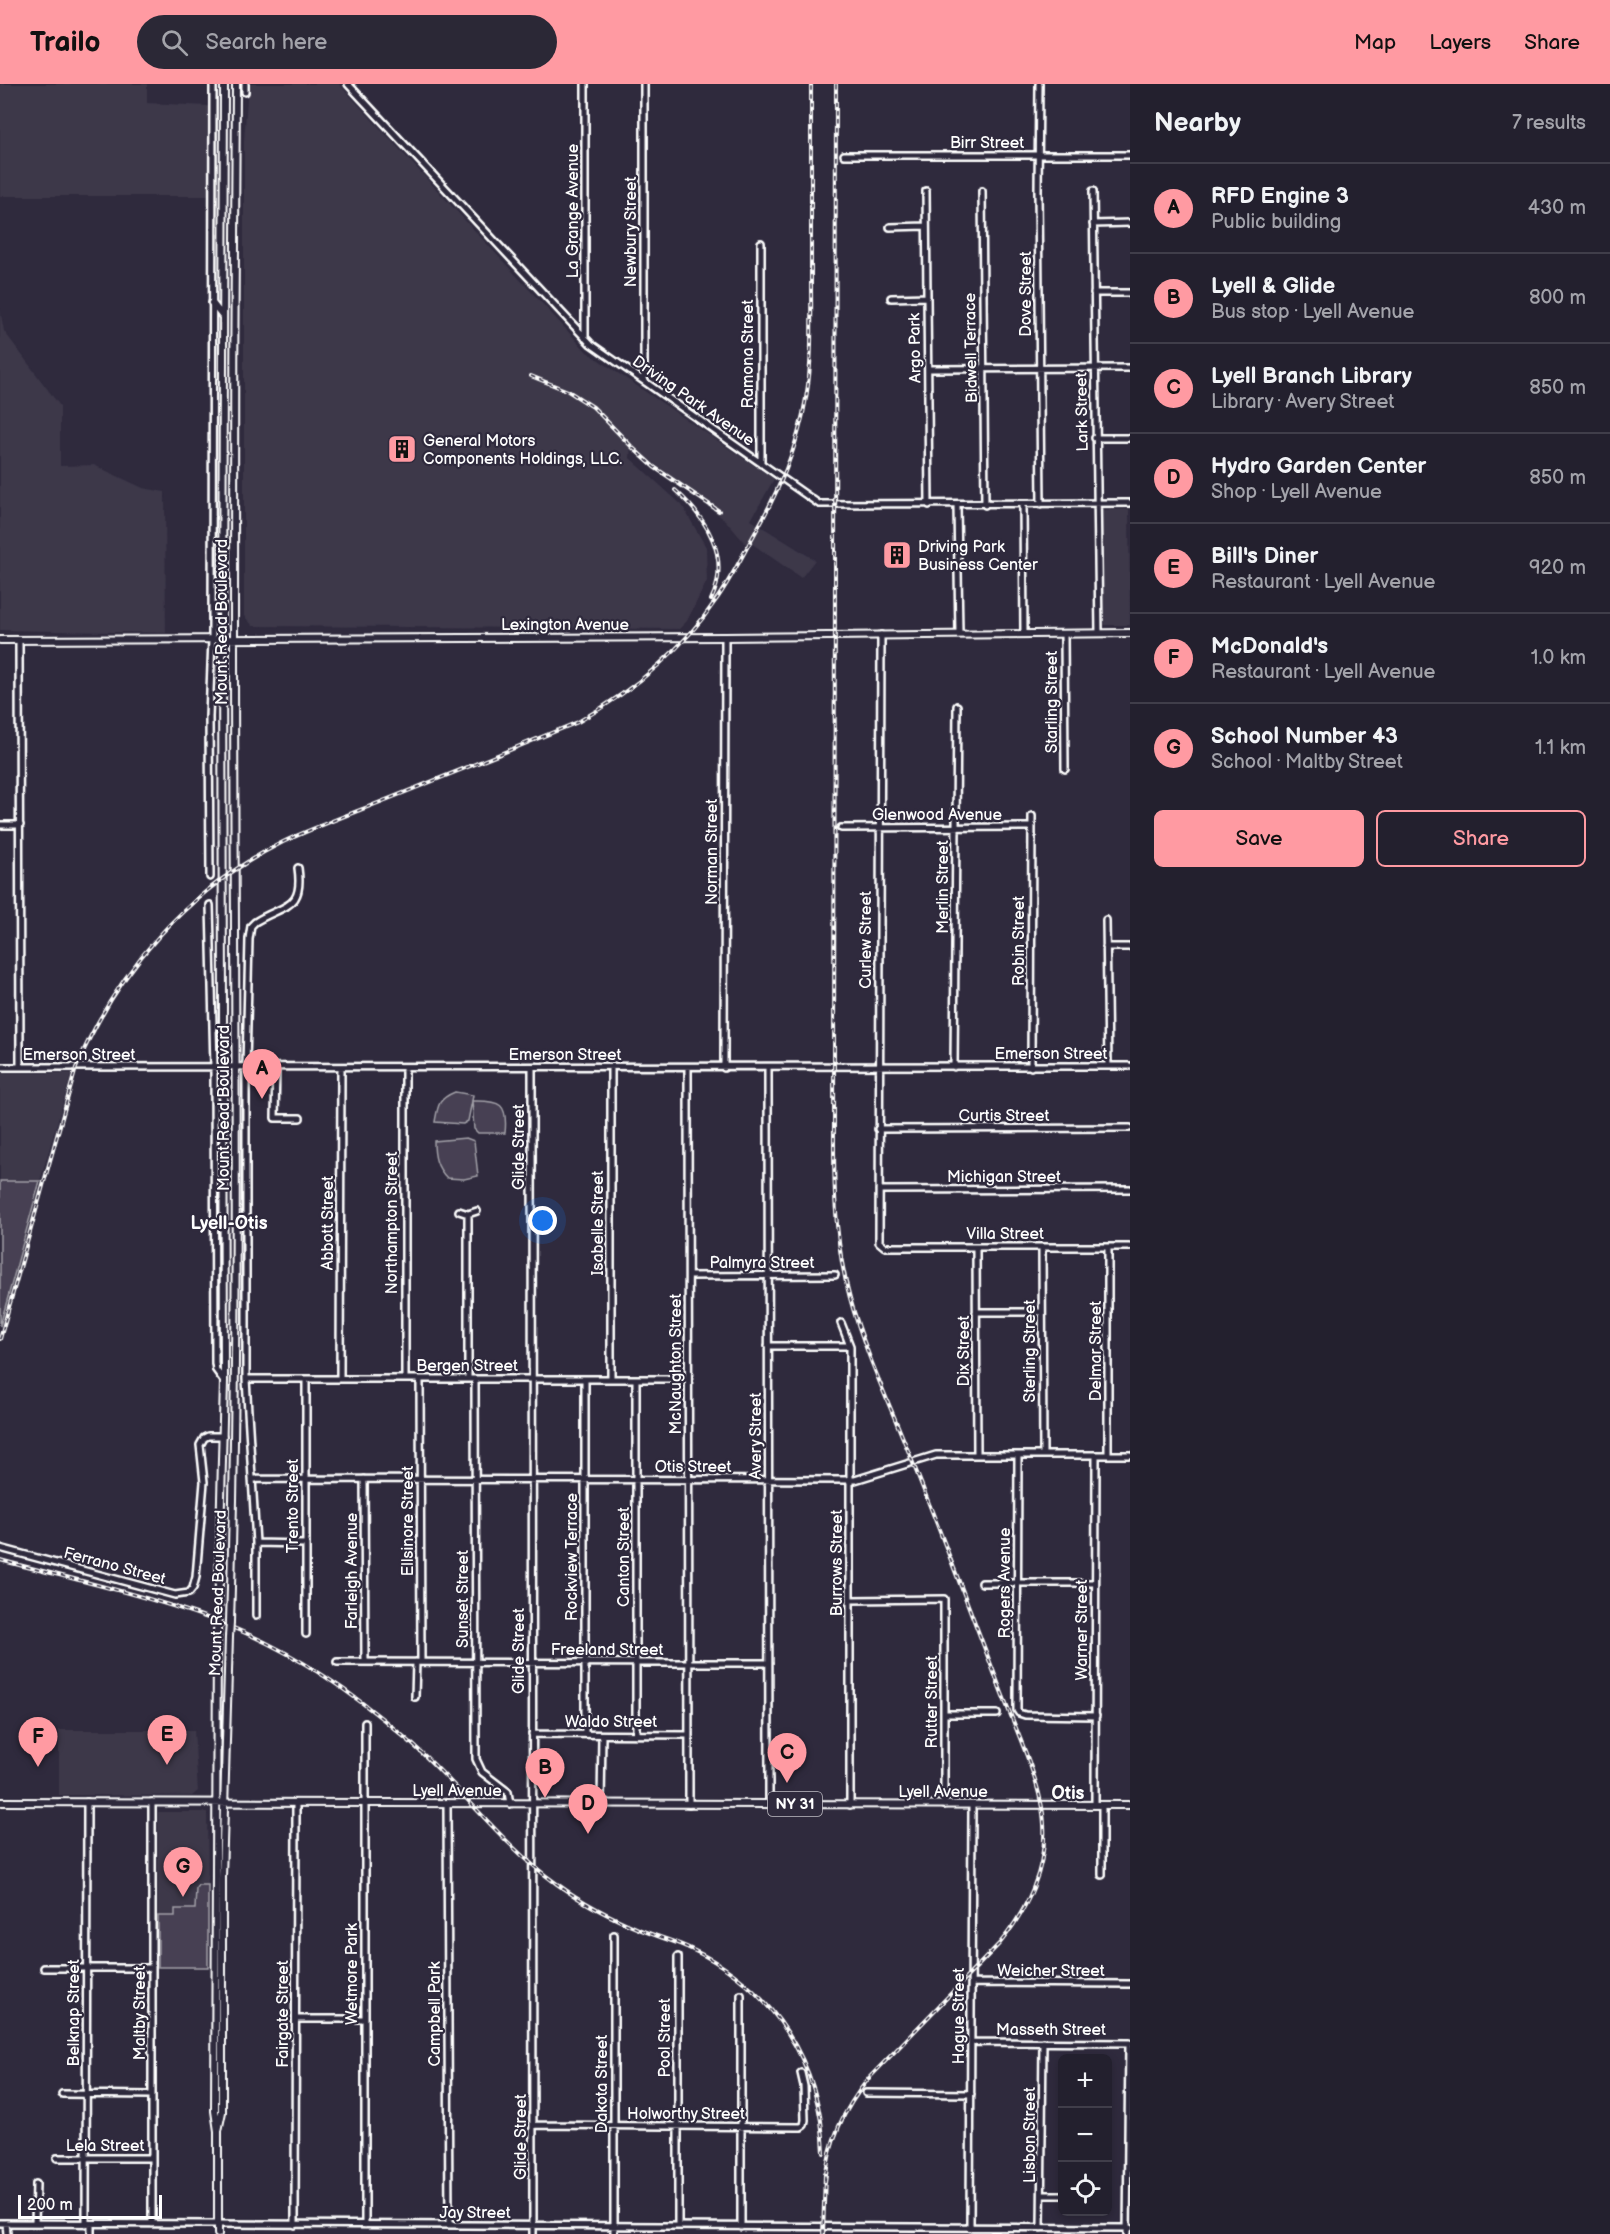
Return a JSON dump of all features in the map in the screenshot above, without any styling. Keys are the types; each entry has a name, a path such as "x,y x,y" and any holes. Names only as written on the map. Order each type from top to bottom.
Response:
{"main road":[{"name":"Mount Read Boulevard","path":"218,2234 218,2131 214,2111 217,1632 224,1381 222,639 224,84"},
{"name":"Mount Read Boulevard","path":"218,2131 222,2112 222,1878 235,1457 236,84"},
{"path":"212,303 224,318"},
{"name":"Lexington Avenue","path":"0,640 1130,633"},
{"path":"235,1415 223,1436 229,1441 235,1457"},
{"name":"Lyell Avenue","path":"0,1802 1130,1805"}],"street":[{"name":"Mount Read Boulevard","path":"210,878 213,84"},
{"path":"245,84 245,92"},
{"path":"351,87 358,84"},
{"name":"La Grange Avenue","path":"585,84 585,338"},
{"name":"Newbury Street","path":"644,84 644,380"},
{"name":"Dove Street","path":"1039,84 1041,504"},
{"name":"Driving Park Avenue","path":"351,87 585,338 600,351 761,464 823,505 1130,503"},
{"name":"Birr Street","path":"844,155 1130,155"},
{"name":"Argo Park","path":"926,191 930,505"},
{"name":"Bidwell Terrace","path":"982,191 985,505"},
{"name":"Lark Street","path":"1093,191 1099,633"},
{"path":"1093,224 1130,224"},
{"path":"890,227 926,226"},
{"name":"Ramona Street","path":"761,243 761,464"},
{"path":"1094,293 1130,293"},
{"path":"891,298 927,297"},
{"path":"928,369 1130,368"},
{"path":"1095,438 1130,438"},
{"path":"957,505 958,634"},
{"path":"1023,505 1024,634"},
{"name":"Starling Street","path":"1064,634 1065,769"},
{"name":"Curlew Street","path":"880,1244 878,1067 881,635"},
{"name":"Norman Street","path":"724,1068 725,637"},
{"path":"19,640 20,1067"},
{"name":"Mount Read Boulevard","path":"211,690 222,702"},
{"name":"Merlin Street","path":"954,1067 957,706"},
{"name":"Robin Street","path":"1031,1067 1032,816"},
{"path":"0,825 20,825"},
{"name":"Glenwood Avenue","path":"841,828 1032,827"},
{"name":"Mount Read Boulevard","path":"256,1616 256,1543 246,1378 246,1067 249,932 255,922 294,901 299,891 298,868"},
{"name":"Mount Read Boulevard","path":"210,905 214,1067 215,1364 216,1370 224,1381"},
{"path":"1106,920 1108,1066"},
{"path":"1107,947 1130,947"},
{"name":"Emerson Street","path":"0,1067 1130,1066"},
{"path":"276,1067 275,1118 300,1118"},
{"name":"Abbott Street","path":"340,1379 341,1067"},
{"name":"Northampton Street","path":"405,1067 405,1379"},
{"name":"Glide Street","path":"532,1067 533,2234"},
{"name":"Isabelle Street","path":"610,1067 611,1379"},
{"name":"Avery Street","path":"768,1067 769,1804"},
{"name":"McNaughton Street","path":"688,1068 689,1804"},
{"name":"Curtis Street","path":"878,1129 1130,1128"},
{"name":"Michigan Street","path":"879,1190 1130,1189"},
{"path":"459,1211 468,1214 477,1211"},
{"path":"468,1214 468,1379"},
{"name":"Villa Street","path":"880,1244 885,1247 1130,1247"},
{"name":"Dix Street","path":"976,1247 976,1455"},
{"name":"Sterling Street","path":"1042,1247 1042,1455"},
{"name":"Delmar Street","path":"1108,1247 1108,1455"},
{"name":"Palmyra Street","path":"689,1276 834,1275"},
{"path":"976,1312 1042,1312"},
{"name":"Burrows Street","path":"841,1323 850,1346 850,1804"},
{"path":"768,1346 850,1346"},
{"name":"Bergen Street","path":"246,1378 688,1379"},
{"name":"Trento Street","path":"306,1379 306,1634"},
{"name":"Ellsinore Street","path":"415,1697 418,1662 420,1379"},
{"name":"Sunset Street","path":"475,1379 476,1762 482,1772 507,1791 510,1804"},
{"name":"Rockview Terrace","path":"585,1379 585,1734"},
{"name":"Canton Street","path":"636,1379 636,1735"},
{"name":"Ferrano Street","path":"0,1548 166,1592 183,1595 189,1593 196,1577 204,1482 200,1445 208,1436 223,1436"},
{"name":"Rogers Avenue","path":"1018,1455 1018,1711 1024,1715 1096,1716"},
{"name":"Warner Street","path":"1096,1455 1094,1583 1101,1875"},
{"name":"Otis Street","path":"252,1479 849,1480 861,1479 933,1456 1130,1455"},
{"name":"Farleigh Avenue","path":"364,1479 365,1662"},
{"path":"256,1543 305,1544"},
{"path":"982,1583 1094,1583"},
{"name":"Rutter Street","path":"850,1600 944,1599 944,1805"},
{"name":"Freeland Street","path":"337,1662 769,1663"},
{"path":"944,1714 997,1714"},
{"name":"Wetmore Park","path":"365,1723 367,2234"},
{"name":"Waldo Street","path":"532,1734 689,1735"},
{"path":"602,1735 602,1804"},
{"name":"Belknap Street","path":"87,1802 86,2158 91,2234"},
{"name":"Maltby Street","path":"152,1802 152,2224"},
{"name":"Fairgate Street","path":"295,2224 296,1803"},
{"name":"Campbell Park","path":"447,1803 449,2225"},
{"name":"Hague Street","path":"970,2228 972,1805"},
{"name":"Dakota Street","path":"614,1935 614,2234"},
{"name":"Pool Street","path":"678,1957 678,2226"},
{"path":"44,1968 152,1968"},
{"name":"Weicher Street","path":"971,1983 1130,1984"},
{"path":"741,1995 741,2227"},
{"path":"296,2019 365,2019"},
{"name":"Masseth Street","path":"971,2042 1130,2043"},
{"name":"Lisbon Street","path":"1041,2228 1043,2042"},
{"path":"1128,2230 1130,2043"},
{"name":"Holworthy Street","path":"533,2125 804,2126 804,2089 801,2073"},
{"path":"867,2093 971,2094"},
{"path":"62,2094 152,2095"},
{"name":"Lela Street","path":"57,2158 152,2158"},
{"path":"35,2223 36,2184"},
{"path":"1042,2196 1058,2195"},
{"path":"3,2223 7,2234"},
{"name":"Jay Street","path":"3,2223 678,2226 919,2231 959,2231 970,2228 1128,2230"},
{"path":"428,2225 428,2234"},
{"path":"482,2225 482,2234"}],"shaded area":[{"path":"0,84 147,84 147,103 209,106 209,196 0,196"},
{"path":"248,84 339,84 587,352 774,479 751,520 815,560 801,578 751,543 749,548 726,521 631,445 630,458 682,505 706,547 707,581 687,621 679,629 253,626 244,616 244,141"},
{"path":"0,309 4,331 60,406 60,466 94,465 143,488 165,492 166,633 0,630"},
{"path":"1129,509 1130,625 1104,625 1102,510"},
{"path":"0,1072 72,1073 40,1181 0,1181"},
{"path":"455,1092 473,1095 468,1121 463,1124 435,1122 440,1103 445,1097"},
{"path":"472,1101 496,1103 500,1106 504,1110 505,1133 478,1133 474,1129"},
{"path":"466,1138 474,1141 478,1176 464,1179 447,1178 436,1161 434,1141"},
{"path":"0,1181 40,1181 0,1326"},
{"path":"59,1730 194,1730 198,1791 192,1796 59,1795"},
{"path":"158,1812 207,1812 209,1968 158,1967"},
{"path":"198,1885 208,1885 208,1967 158,1967 158,1916 175,1916 175,1909 195,1909"}],"railway":[{"path":"0,1339 76,1068 112,998 159,936 216,884 248,861 283,842 578,722 598,710 654,669 671,653 702,619 721,592 780,484 793,451 806,398 811,339 811,84"},
{"path":"825,2182 834,2140 845,2114 860,2090 1000,1943 1019,1917 1039,1872 1044,1840 1042,1808 1033,1772 863,1339 843,1270 839,1241 834,1183 836,84"},
{"path":"531,376 568,391 593,407 654,467 719,511"},
{"path":"675,490 706,526 717,554 719,569 717,584 711,600"},
{"path":"0,1560 120,1591 208,1618 281,1650 344,1690 384,1720 423,1754 516,1850 557,1884 587,1904 619,1920 691,1949 720,1965 746,1984 787,2032 802,2059 821,2120 824,2153"},
{"path":"823,2234 825,2174"}],"place":[{"name":"General Motors Components Holdings, LLC.","path":"402,449"},
{"name":"Driving Park Business Center","path":"897,555"},
{"name":"RFD Engine 3","path":"262,1099"},
{"name":"Bill's Diner","path":"167,1765"},
{"name":"McDonald's","path":"38,1767"},
{"name":"Lyell Branch Library","path":"787,1783"},
{"name":"Lyell & Glide","path":"545,1798"},
{"name":"Hydro Garden Center","path":"588,1834"},
{"name":"School Number 43","path":"183,1897"}],"district":[{"name":"Lyell-Otis","path":"229,1223"},
{"name":"Otis","path":"1068,1793"}]}
